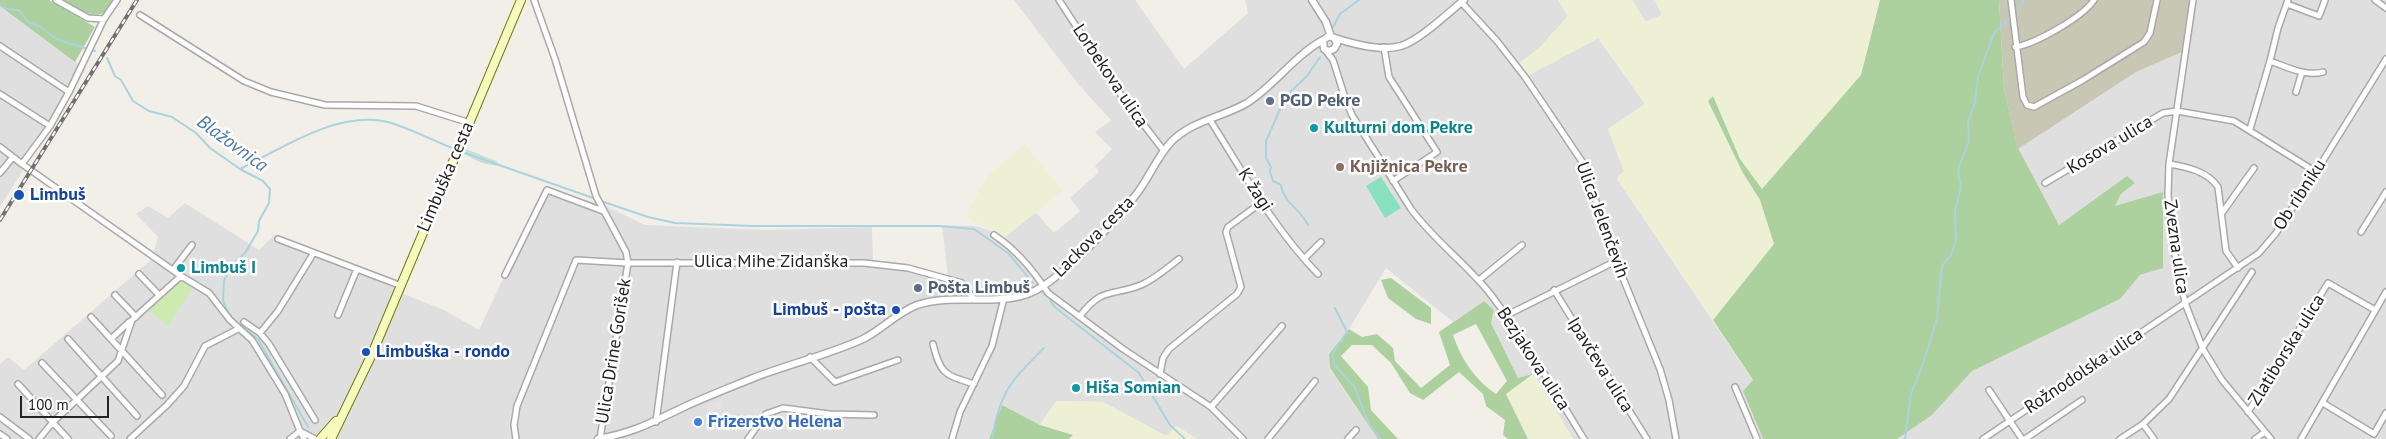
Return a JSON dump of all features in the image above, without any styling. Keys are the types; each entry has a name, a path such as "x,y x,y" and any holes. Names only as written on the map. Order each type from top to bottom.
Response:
{"main road":[{"name":"Limbuška cesta","path":"348,403 372,354 521,0"},
{"path":"315,439 322,439 348,403"},
{"path":"331,439 348,403"}],"street":[{"path":"56,0 88,18 104,19"},
{"path":"22,164 50,126 70,92 104,19 117,0"},
{"path":"534,0 555,59 597,198 626,252 628,263"},
{"name":"Lorbekova ulica","path":"1059,0 1123,98 1164,151"},
{"path":"1312,0 1333,38 1335,48 1333,60"},
{"path":"2011,0 2023,97 2027,105 2034,107 2083,80 2144,42 2150,34 2157,0"},
{"path":"2016,47 2028,45 2077,15 2094,0"},
{"name":"Zvezna ulica","path":"2192,0 2170,164 2168,195 2171,234 2185,303 2203,349 2222,380 2271,439"},
{"path":"2250,130 2278,28 2288,2 2319,16 2325,0"},
{"path":"2375,0 2386,8"},
{"path":"1323,39 1333,38 1384,47 1402,46 1463,1"},
{"name":"Ulica Jelenčevih","path":"1463,1 1525,77 1583,163 1616,261 1660,369 1676,439"},
{"path":"140,16 244,81 271,92 324,105 416,106 470,123"},
{"path":"1324,20 1323,39 1325,50"},
{"name":"Lackova cesta","path":"599,439 615,438 656,422 685,407 810,357 863,339 894,317 917,305 944,298 1004,298 1023,294 1044,286 1063,270 1131,201 1173,140 1191,128 1248,102 1297,58 1323,39"},
{"path":"1291,65 1312,52 1335,48 1349,42"},
{"path":"0,46 70,92"},
{"path":"1384,47 1389,77 1437,152 1393,181"},
{"name":"Bezjakova ulica","path":"1325,50 1333,60 1349,108 1393,181 1421,222 1479,280 1507,315 1584,439"},
{"name":"Ob ribniku","path":"2185,303 2238,268 2268,244 2316,172 2386,59"},
{"path":"2270,61 2314,75 2323,72"},
{"path":"2296,92 2302,72"},
{"path":"0,94 50,126"},
{"path":"2177,111 2234,121 2316,172"},
{"name":"Kosova ulica","path":"2045,183 2163,113 2177,111"},
{"name":"K žagi","path":"1210,120 1262,202 1304,259 1318,274"},
{"path":"0,147 181,276 209,292 238,329 252,340 275,373 304,439"},
{"path":"0,173 13,157"},
{"path":"2170,164 2187,167 2213,180 2220,194 2226,251 2238,268"},
{"path":"2222,214 2254,168"},
{"path":"505,275 547,190 603,211"},
{"path":"2361,232 2386,192"},
{"path":"1160,374 1163,358 1169,349 1237,294 1240,287 1226,232 1228,227 1262,202"},
{"path":"994,235 1021,257 1048,293 1160,374 1212,408 1243,439"},
{"path":"278,239 313,254 400,285"},
{"path":"1304,259 1321,242"},
{"path":"173,270 192,245"},
{"path":"1479,280 1522,245"},
{"path":"260,334 278,311 313,254"},
{"path":"1080,316 1100,295 1149,282 1179,259"},
{"name":"Ulica Mihe Zidanška","path":"516,439 514,425 517,406 576,260 628,263 864,262 908,268 962,283 973,298"},
{"path":"1507,315 1554,290 1616,261"},
{"path":"656,422 677,262"},
{"name":"Ulica Drine Gorišek","path":"599,439 628,263"},
{"path":"338,315 357,269"},
{"path":"2120,439 2143,424 2169,399 2252,272"},
{"path":"140,274 159,295"},
{"path":"111,339 181,276"},
{"name":"Zlatiborska ulica","path":"2248,412 2328,283 2375,310"},
{"name":"Ipavčeva ulica","path":"1554,290 1646,439"},
{"path":"2301,439 2386,292"},
{"path":"115,295 134,318"},
{"path":"952,439 960,412 992,346 1004,298"},
{"name":"Rožnodolska ulica","path":"1983,439 2185,303"},
{"path":"91,317 162,394"},
{"path":"39,439 53,422 118,361 124,337 134,318"},
{"path":"244,322 260,334 269,344 315,420"},
{"path":"1212,408 1282,326"},
{"path":"130,439 167,405 184,386 205,346 238,329"},
{"path":"68,338 100,378 137,416"},
{"path":"932,344 937,363 944,373 974,384"},
{"path":"810,357 836,382 898,360"},
{"path":"42,363 111,436"},
{"path":"275,373 283,370"},
{"path":"1268,439 1315,381"},
{"path":"18,384 68,439"},
{"path":"1735,387 1757,439"},
{"path":"1989,390 2024,439 2082,400"},
{"path":"2323,403 2374,434 2386,413"},
{"path":"748,439 766,414 784,408 829,414 874,415"},
{"path":"0,417 29,439"},
{"path":"2143,424 2154,439"},
{"path":"1348,439 1356,430"},
{"path":"290,439 300,431"},
{"path":"300,431 315,439"},
{"path":"2255,439 2265,432"},
{"path":"0,434 7,439"}],"shaded area":[{"path":"1014,0 1135,0 1184,69 1248,13 1245,0 1558,0 1568,16 1540,47 1519,64 1527,76 1598,38 1645,104 1608,129 1624,171 1617,179 1753,381 1743,391 1763,439 1573,439 1534,374 1518,378 1491,323 1494,310 1484,301 1453,322 1386,268 1349,329 1329,354 1330,369 1378,439 1197,439 1176,426 1166,436 1103,402 1057,401 1040,425 1002,405 989,439 0,439 0,364 8,357 24,370 152,259 158,237 136,214 148,206 168,218 185,203 259,250 274,235 406,284 404,294 444,310 479,330 546,187 608,207 645,225 768,230 872,227 873,261 908,266 948,277 942,225 976,226 1003,235 1033,209 1054,233 1080,211 1070,198 1099,172 1095,166 1112,149 1095,132 1111,120 1079,85"},
{"path":"1558,0 1632,0 1646,22 1662,15 1655,0 1880,0 1861,75 1762,189 1740,159 1713,97 1708,101 1743,173 1760,200 1774,244 1713,320 1617,178 1624,171 1608,129 1645,104 1599,38 1527,76 1518,64 1540,47 1568,16"},
{"path":"1632,0 1655,0 1662,15 1645,22"},
{"path":"1999,0 2190,0 2182,52 2136,72 2018,149 2004,89"},
{"path":"2190,0 2386,0 2386,439 1897,439 1932,415 1971,371 2120,299 2140,275 2163,268 2163,193 2115,206 2121,194 2134,183 2127,177 2059,225 2018,149 2136,72 2182,52"},
{"path":"0,6 86,69 0,207"},
{"path":"1025,144 1063,191 1004,238 966,216 987,176"},
{"path":"466,149 496,161 498,163 497,166 482,163 464,154"},
{"path":"1533,374 1573,439 1528,439 1506,394"},
{"path":"721,400 724,409 714,410 710,414 707,405"},
{"path":"1056,401 1103,402 1166,436 1176,426 1197,439 1069,439 1072,436 1040,425"}],"green space":[{"path":"0,0 49,0 95,27 75,62 0,6"},
{"path":"64,0 112,0 106,13 94,14 79,9"},
{"path":"1880,0 1999,0 2004,89 2018,148 2059,225 2127,176 2135,183 2121,194 2115,206 2163,192 2163,268 2140,275 2120,299 1972,371 1932,415 1897,439 1763,439 1743,391 1753,380 1713,320 1774,244 1760,200 1743,173 1708,101 1713,96 1740,159 1762,189 1861,75"},
{"path":"1381,177 1401,208 1385,218 1366,186"},
{"path":"1391,278 1431,308 1431,324 1416,319 1388,298 1381,280"},
{"path":"181,281 193,287 168,326 148,310"},
{"path":"1484,301 1494,310 1491,323 1518,378 1533,374 1506,394 1528,439 1508,439 1503,435 1505,420 1486,406 1483,394 1459,372 1423,400 1410,393 1391,363 1372,345 1352,345 1341,356 1368,387 1371,410 1398,439 1378,439 1330,368 1329,354 1349,329 1362,337 1377,334 1393,348 1395,361 1421,388 1450,365 1439,332","holes":["1476,324 1507,381 1496,394 1488,388 1475,376 1460,352 1453,335"]},
{"path":"1002,405 1040,425 1073,435 1069,439 989,439"}],"waterway":[{"path":"1333,27 1340,14 1359,0"},
{"path":"2018,9 2024,0"},
{"name":"Blažovnica","path":"0,5 6,9 19,10 28,22 40,27 58,40 95,51"},
{"path":"1905,439 1911,394 1925,358 1937,318 1942,266 1951,255 1956,240 1955,211 1961,187 1958,170 1969,141 1968,123 1975,102 1978,77 1994,33 2009,19"},
{"path":"1308,225 1285,196 1281,185 1273,181 1270,172 1271,167 1266,158 1266,141 1286,96 1307,76 1320,57"},
{"name":"Blažovnica","path":"107,58 115,76 121,80 133,101 149,111 172,117 196,133 210,148 240,169 263,181 270,189 269,203 259,221 258,231 245,253 233,264 224,280 223,300 229,315"},
{"path":"240,169 309,134 346,122 364,120 391,123 455,149"},
{"path":"459,151 596,199"},
{"path":"601,201 648,217 675,223 753,226 938,226 974,229 1008,253 1033,283"},
{"path":"1050,301 1057,309 1139,373 1170,425 1185,439"},
{"path":"1335,308 1347,332 1333,353 1334,365 1354,386 1369,424 1381,439"},
{"name":"Blažovnica","path":"237,323 258,339 308,427"},
{"path":"992,439 1003,398 1023,369 1044,348"}],"railway":[{"path":"0,220 137,0"}],"place":[{"name":"PGD Pekre","path":"1270,101"},
{"name":"Kulturni dom Pekre","path":"1314,128"},
{"name":"Knjižnica Pekre","path":"1340,167"},
{"name":"Limbuš","path":"19,195"},
{"name":"Limbuš I","path":"181,268"},
{"name":"Pošta Limbuš","path":"918,288"},
{"name":"Limbuš - pošta","path":"896,310"},
{"name":"Limbuška - rondo","path":"366,352"},
{"name":"Hiša Somian","path":"1076,388"},
{"name":"Frizerstvo Helena","path":"698,422"}]}
